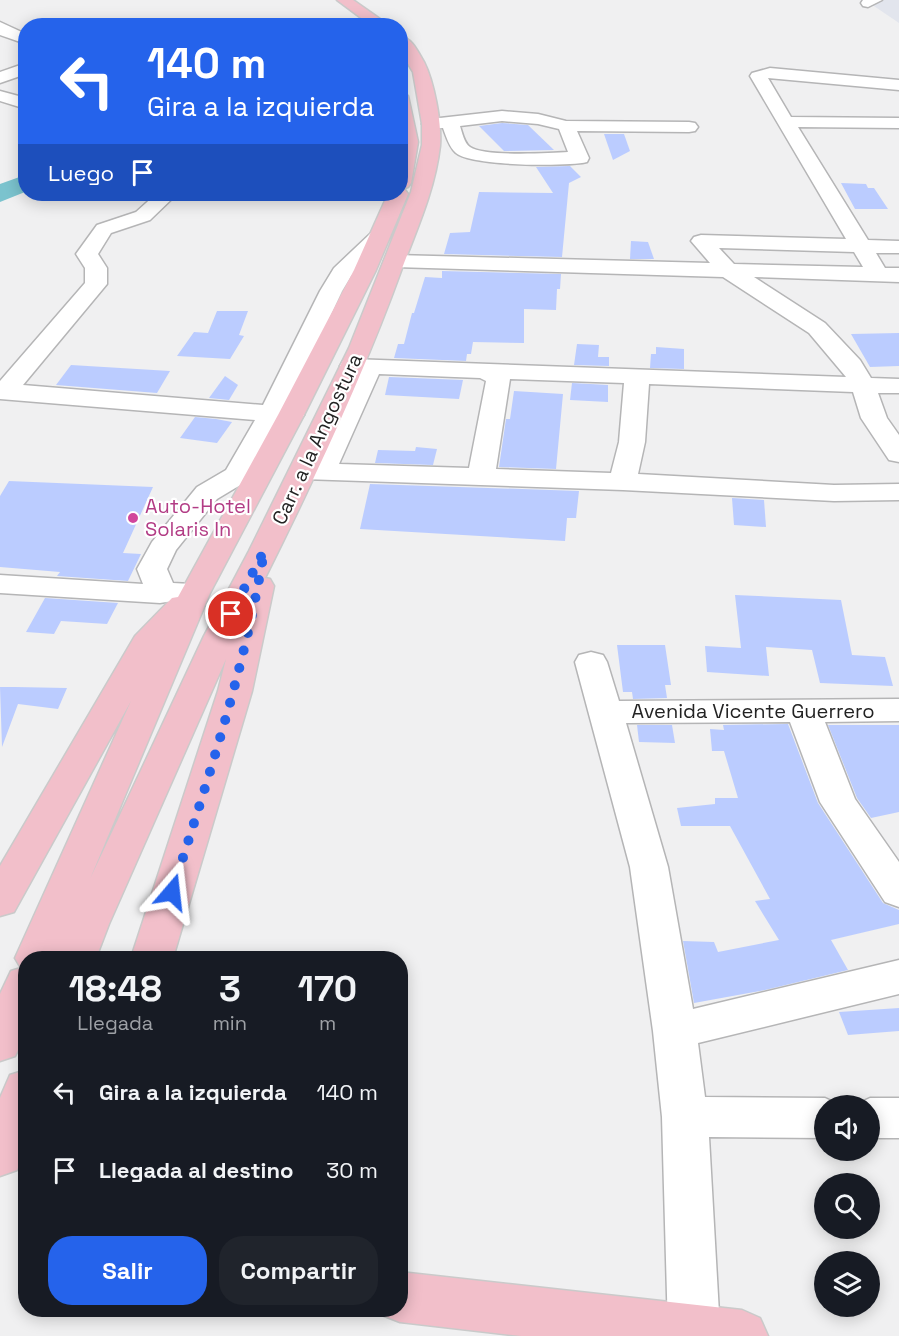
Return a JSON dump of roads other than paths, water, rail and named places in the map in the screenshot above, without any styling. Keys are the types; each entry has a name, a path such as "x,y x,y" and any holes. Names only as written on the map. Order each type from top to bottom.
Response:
{"main road":[{"path":"338,3 352,18"},
{"path":"338,3 367,18"},
{"name":"Carr. a la Angostura","path":"39,951 196,591 281,414 365,270 387,249 421,192 431,145 441,123 421,72 408,48"},
{"name":"Carr. a la Angostura","path":"79,951 220,636 264,551 312,471 362,366 397,201"},
{"path":"154,951 235,691 257,598 264,551"},
{"path":"0,901 151,636 196,591"},
{"path":"0,1043 18,1001"},
{"path":"0,1155 18,1109"},
{"path":"408,1298 718,1334"}],"street":[{"path":"0,26 4,31 18,37"},
{"path":"0,78 18,71"},
{"path":"889,274 861,245 758,76 770,73 899,85"},
{"path":"0,96 18,102"},
{"path":"441,123 522,117 566,126 688,127"},
{"path":"787,122 896,128"},
{"path":"441,123 460,147 472,154 494,157 580,158 566,126"},
{"path":"3,391 96,284 96,268 87,254 104,229 143,216 160,201"},
{"path":"899,247 701,241 729,271 817,328 851,365 863,384 874,418 899,454"},
{"path":"387,249 729,271 889,274"},
{"path":"362,366 899,386"},
{"path":"481,478 498,389 498,378 486,371"},
{"path":"623,482 632,442 637,378"},
{"path":"3,391 281,414"},
{"path":"157,590 229,494 237,475 281,414"},
{"path":"312,471 623,482 834,493 899,492"},
{"path":"0,584 157,590 160,594 196,591"},
{"path":"591,662 649,867 718,1334"},
{"path":"803,710 838,802 899,892"},
{"name":"Avenida Vicente Guerrero","path":"607,712 899,710"},
{"path":"0,859 7,858 35,839"},
{"path":"675,1031 899,977"},
{"path":"686,1117 814,1118"},
{"path":"880,1118 899,1118"}],"water":[{"path":"18,178 18,195 0,202 0,184"}],"place":[{"name":"Auto-Hotel Solaris In","path":"133,518"}]}
